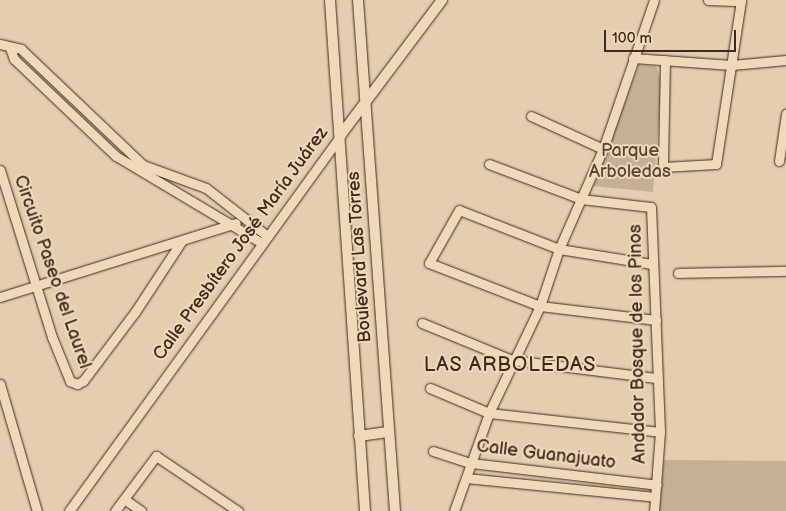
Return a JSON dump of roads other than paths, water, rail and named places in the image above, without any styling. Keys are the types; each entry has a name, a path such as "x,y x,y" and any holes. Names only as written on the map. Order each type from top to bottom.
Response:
{"street":[{"name":"Boulevard Las Torres","path":"330,0 365,511"},
{"name":"Boulevard Las Torres","path":"358,0 395,511"},
{"name":"Calle Presbítero José María Juárez","path":"69,511 263,239 442,0"},
{"path":"454,511 489,413 512,360 540,306 559,249 603,149 654,0"},
{"path":"665,60 663,167 716,164 741,1 708,0"},
{"path":"0,44 10,48 21,49 77,103 139,168 206,188 245,219 263,239"},
{"path":"10,48 14,59 70,112 139,168 263,239"},
{"path":"633,58 732,65 786,60"},
{"path":"70,112 77,103"},
{"path":"779,161 786,114"},
{"path":"531,116 603,149"},
{"path":"489,164 581,199"},
{"name":"Circuito Paseo del Laurel","path":"0,170 66,373 76,384 83,381 135,312 181,242"},
{"name":"Andador Bosque de los Pinos","path":"581,199 651,207 652,264 656,320 656,378 660,432 654,511"},
{"path":"652,264 559,249 459,210 429,263 540,306 656,320"},
{"path":"0,297 181,242 245,219"},
{"path":"678,273 786,271"},
{"path":"422,323 512,360 656,378"},
{"path":"0,384 37,511"},
{"path":"430,388 489,413 660,432"},
{"path":"359,436 388,432"},
{"name":"Calle Guanajuato","path":"433,451 472,463 657,485"},
{"path":"115,511 156,456 238,511"},
{"path":"466,478 655,497"},
{"path":"124,499 141,511"}],"district":[{"name":"LAS ARBOLEDAS","path":"510,365"}],"park label":[{"name":"Parque Arboledas","path":"630,162"}]}
